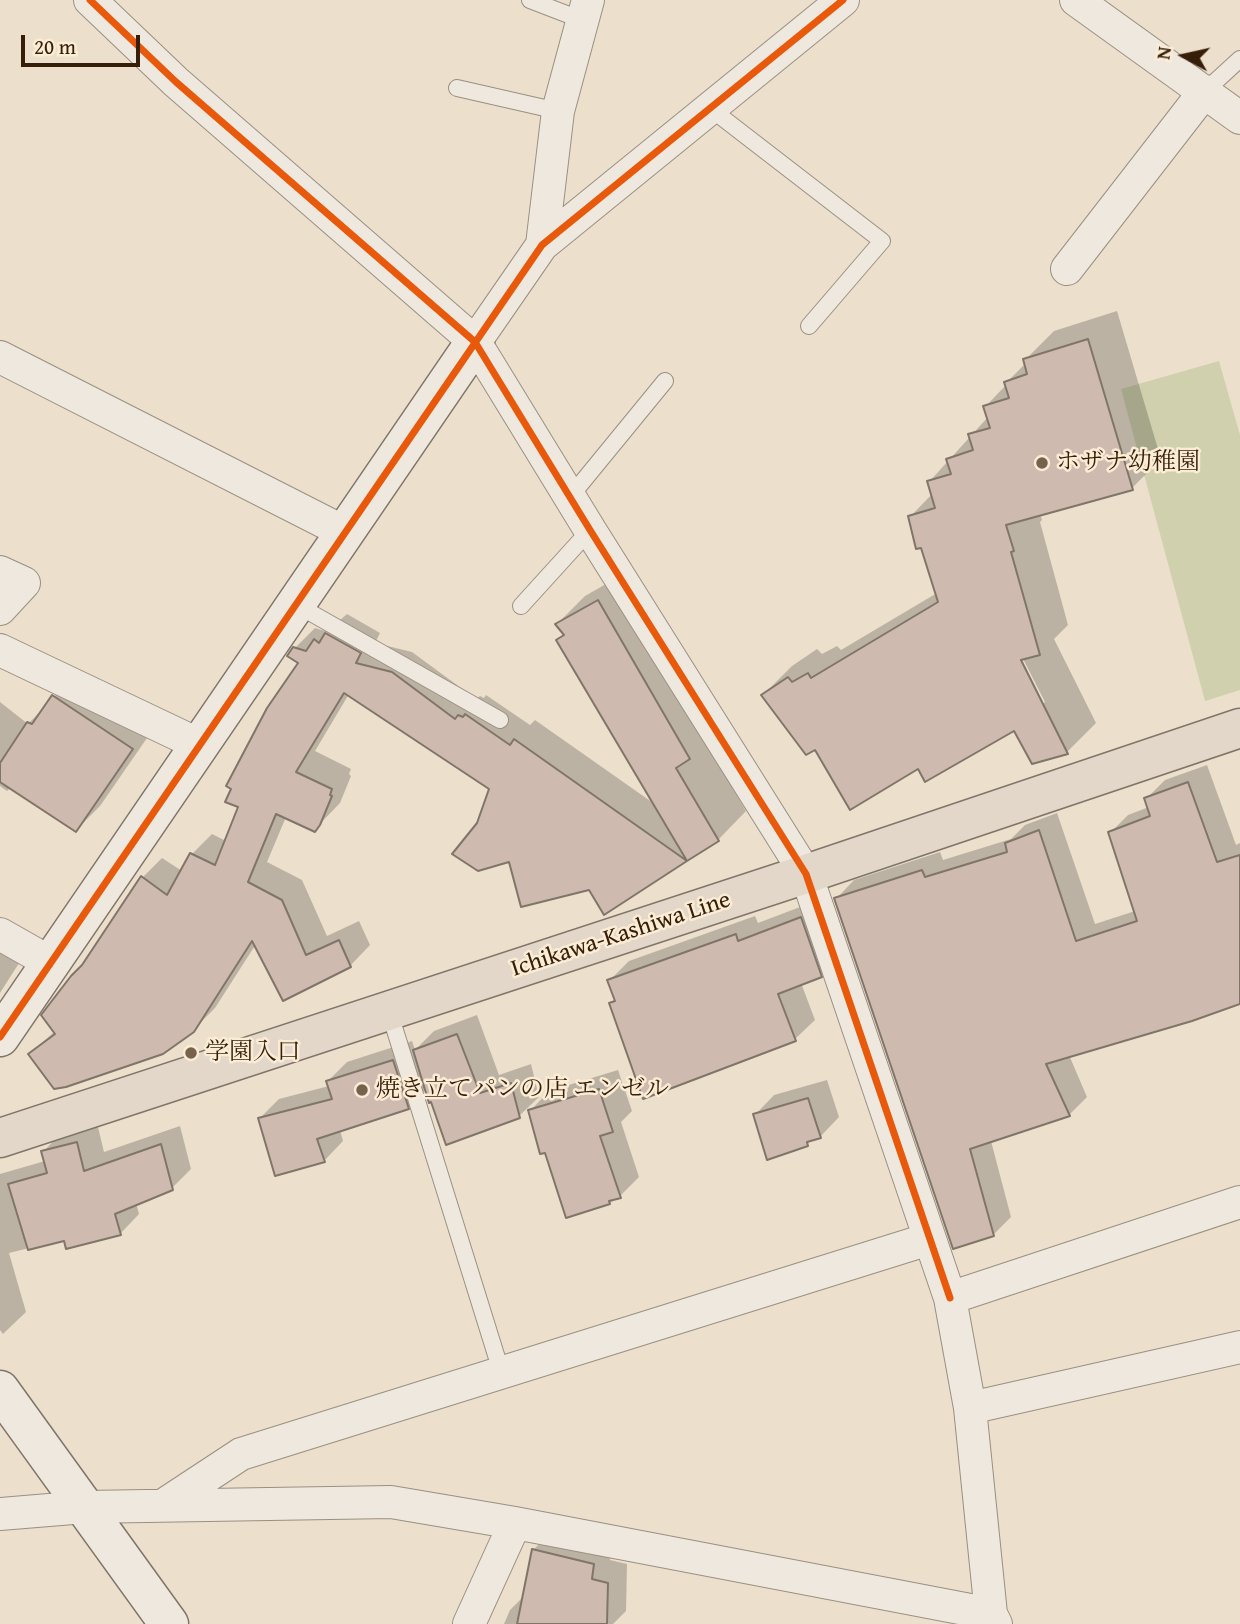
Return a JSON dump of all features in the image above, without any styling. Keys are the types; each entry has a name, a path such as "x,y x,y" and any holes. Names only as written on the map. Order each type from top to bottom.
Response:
{"main road":[{"name":"Ichikawa-Kashiwa Line","path":"0,1138 806,874 1240,728"}],"street":[{"path":"0,1514 164,1504 391,1502 515,1523 993,1619 970,1408 950,1298 806,874 475,342 176,82 90,0"},
{"path":"0,1037 542,245 843,0"},
{"path":"1076,0 1240,118"},
{"path":"542,245 558,111 585,10"},
{"path":"1067,269 1205,91"},
{"path":"0,357 346,533"},
{"path":"0,572 24,583 0,610"},
{"path":"0,650 200,745"},
{"path":"0,934 51,963"},
{"path":"950,1298 1240,1202"},
{"path":"164,1504 241,1454 929,1239"},
{"path":"970,1408 1240,1347"},
{"path":"0,1390 169,1624"},
{"path":"469,1624 515,1523"}],"lane":[{"path":"530,0 585,10"},
{"path":"1205,91 1240,59"},
{"path":"457,88 558,111"},
{"path":"710,110 882,241 809,326"},
{"path":"570,497 665,381"},
{"path":"521,606 590,530"},
{"path":"297,605 500,720"},
{"path":"388,1011 501,1371"}],"green space":[{"path":"1219,361 1240,435 1240,690 1205,701 1121,389"}],"building":[{"path":"1088,339 1133,490 1006,525 1040,655 1021,660 1068,754 1032,764 1014,731 925,782 918,769 850,810 815,750 806,755 761,695 788,677 792,682 808,673 811,678 938,602 921,548 916,549 908,516 935,508 927,481 951,474 946,459 973,450 968,434 990,428 983,406 1009,398 1004,382 1027,374 1023,359"},
{"path":"598,600 690,759 676,768 719,841 687,861 556,640 564,635 555,624"},
{"path":"325,633 361,653 356,663 392,672 455,719 458,715 463,717 465,714 510,745 514,739 687,861 604,915 589,890 521,907 509,862 478,871 452,854 477,823 489,789 344,693 296,772 332,789 332,796 320,825 315,832 276,814 248,882 282,900 306,955 339,940 351,967 283,1001 252,941 194,1032 163,1054 54,1089 28,1054 55,1034 41,1015 82,965 141,876 167,895 190,853 215,865 238,807 225,802 231,789 226,786 267,708 298,663 287,656 293,647 306,651 314,639 319,643"},
{"path":"52,695 133,749 76,832 0,782 0,763 27,722 32,724"},
{"path":"1188,782 1217,862 1240,855 1240,1004 1046,1064 1070,1116 970,1149 994,1236 953,1249 834,898 922,870 925,877 1007,852 1005,843 1039,830 1076,941 1137,921 1108,832 1150,816 1144,798"},
{"path":"801,917 822,977 778,994 796,1041 643,1099 609,1003 615,1001 607,980 736,934 738,941"},
{"path":"457,1034 480,1093 511,1083 520,1118 446,1145 431,1102 429,1103 413,1050"},
{"path":"393,1060 409,1109 317,1139 325,1162 275,1176 258,1118 332,1099 326,1081"},
{"path":"599,1089 613,1132 600,1136 621,1198 566,1218 545,1153 540,1154 528,1110"},
{"path":"808,1098 821,1138 807,1142 808,1146 767,1160 753,1114"},
{"path":"77,1142 84,1171 161,1144 173,1190 115,1214 121,1235 66,1249 64,1241 28,1250 8,1184 47,1173 41,1151"},
{"path":"532,1549 594,1564 592,1579 608,1583 607,1624 517,1624"}],"cycle path":[{"path":"90,0 176,82 475,342 806,874 950,1298"},
{"path":"0,1037 542,245 843,0"}],"place":[{"name":"ホザナ幼稚園","path":"1042,463"},
{"name":"学園入口","path":"191,1053"},
{"name":"焼き立てパンの店 エンゼル","path":"362,1090"}]}
